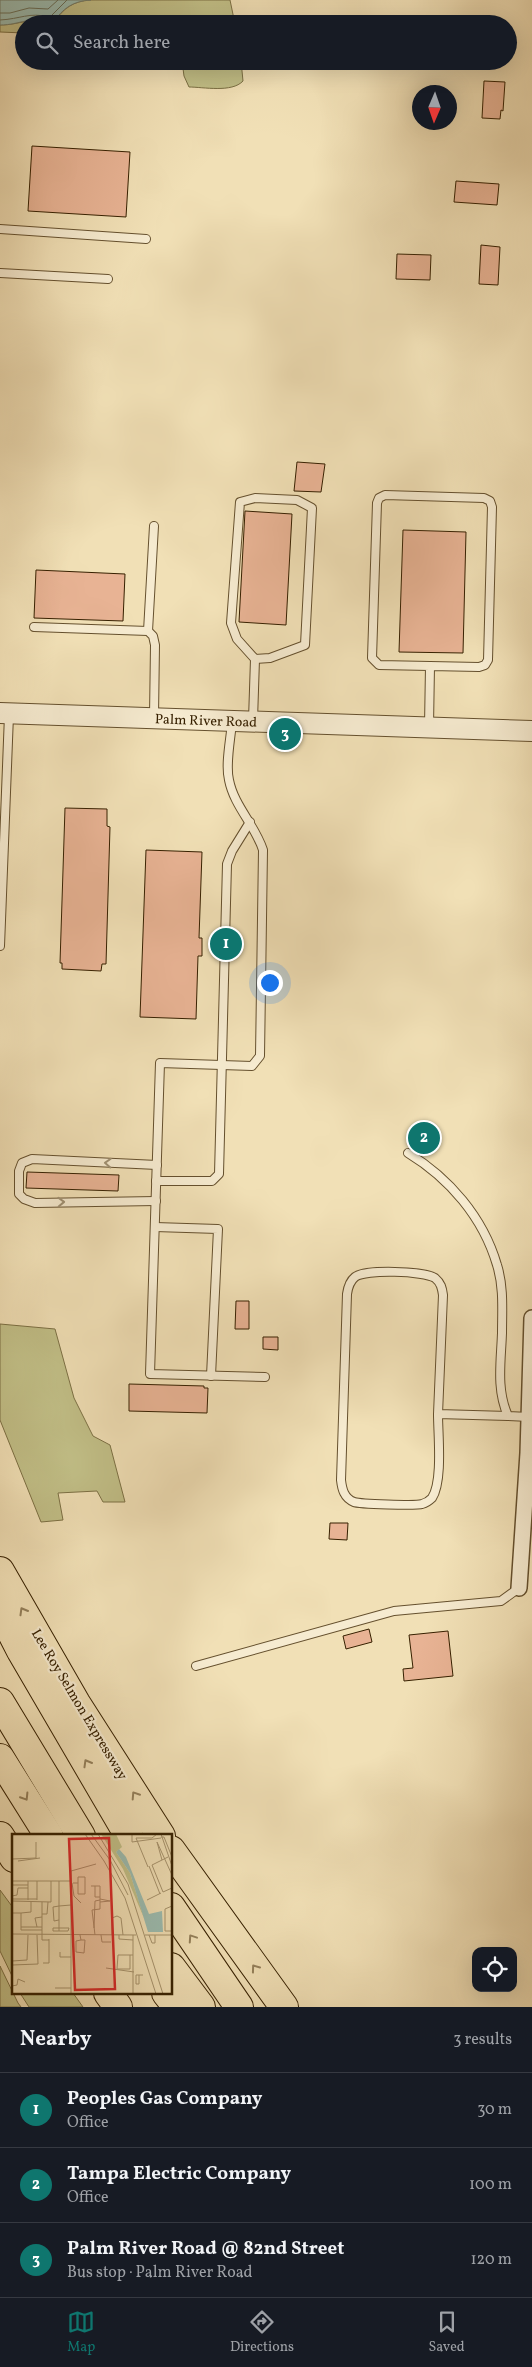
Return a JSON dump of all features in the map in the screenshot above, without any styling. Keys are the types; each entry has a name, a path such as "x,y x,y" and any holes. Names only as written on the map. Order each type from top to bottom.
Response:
{"highway":[{"name":"Lee Roy Selmon Expressway","path":"0,1572 76,1703 160,1834"},
{"path":"0,1610 128,1834"},
{"path":"0,1702 80,1834"},
{"path":"0,1758 48,1834"},
{"path":"0,1836 12,1855"},
{"path":"172,1851 284,2007"},
{"path":"172,1908 239,2007"},
{"path":"172,1968 201,2007"},
{"path":"109,1994 118,2007"},
{"path":"167,1994 177,2007"}],"street":[{"name":"Palm River Road","path":"4,713 532,731"},
{"path":"519,1588 530,1453 529,1417 532,1318"}],"lane":[{"path":"0,229 146,239"},
{"path":"0,273 108,279"},
{"path":"385,495 484,498 490,501 492,507 488,660 485,665 479,667 430,666 380,665 372,658 377,503 379,498 385,495"},
{"path":"252,722 255,659 238,639 231,623 237,516 240,502 255,498 297,500 312,508 305,645 270,658 255,659"},
{"path":"148,632 154,526"},
{"path":"34,627 148,632 153,636 155,645 154,718"},
{"path":"429,728 430,666"},
{"path":"0,946 4,713"},
{"path":"232,721 228,778 235,798 264,850 260,1056 252,1066 160,1063 150,1374 265,1377"},
{"path":"156,1181 212,1181 219,1174 227,864 232,851 250,822"},
{"path":"408,1153 431,1168 461,1197 482,1231 497,1264 502,1304 499,1383 502,1402 508,1416"},
{"path":"156,1201 35,1203 24,1199 20,1194 19,1171 22,1163 32,1159 157,1165"},
{"path":"155,1227 218,1230 211,1376"},
{"path":"368,1272 420,1274 433,1277 440,1282 443,1295 438,1414 437,1478 434,1493 430,1500 418,1505 356,1502 346,1496 341,1480 347,1294 349,1285 355,1276 368,1272"},
{"path":"438,1414 529,1417"},
{"path":"196,1666 394,1611 501,1601 519,1588"}],"shaded area":[{"path":"91,0 230,0 233,15 59,15 69,6"},
{"path":"15,24 15,33 0,32 0,25"},
{"path":"183,70 242,70 243,81 238,85 225,88 189,87"},
{"path":"0,1324 55,1329 74,1398 93,1436 110,1445 125,1502 103,1502 97,1491 58,1493 63,1520 41,1522 0,1420"},
{"path":"0,1890 12,1906 12,1976 0,1951"},
{"path":"0,1966 12,1994 21,2007 0,2007"},
{"path":"21,1994 74,1994 83,2007 29,2007"}],"water":[{"path":"0,0 91,0 69,6 59,15 15,15 15,23 0,25"}],"building":[{"path":"484,81 505,82 503,111 501,110 500,119 482,118"},
{"path":"32,146 130,152 126,217 28,211"},
{"path":"456,181 499,184 497,205 454,202"},
{"path":"481,245 500,247 498,285 479,284"},
{"path":"397,254 431,255 430,280 396,279"},
{"path":"297,462 325,464 321,492 294,491"},
{"path":"245,511 292,514 286,625 239,622"},
{"path":"403,530 466,532 463,653 399,652"},
{"path":"36,570 125,574 123,621 34,618"},
{"path":"65,808 107,809 107,826 110,827 106,964 102,964 101,971 62,969 62,963 60,963"},
{"path":"146,850 202,852 199,938 202,938 202,956 198,956 196,1019 140,1017"},
{"path":"27,1172 119,1175 118,1191 26,1188"},
{"path":"236,1301 249,1301 249,1329 235,1329"},
{"path":"263,1337 278,1337 278,1350 263,1349"},
{"path":"129,1384 204,1386 204,1388 208,1388 207,1413 129,1411"},
{"path":"330,1523 348,1523 347,1540 329,1539"},
{"path":"369,1629 372,1642 346,1649 343,1636"},
{"path":"448,1631 453,1676 404,1681 403,1669 413,1668 409,1635"}],"place":[{"name":"Palm River Road @ 82nd Street","path":"285,734"},
{"name":"Peoples Gas Company","path":"226,944"},
{"name":"Tampa Electric Company","path":"424,1138"}]}
